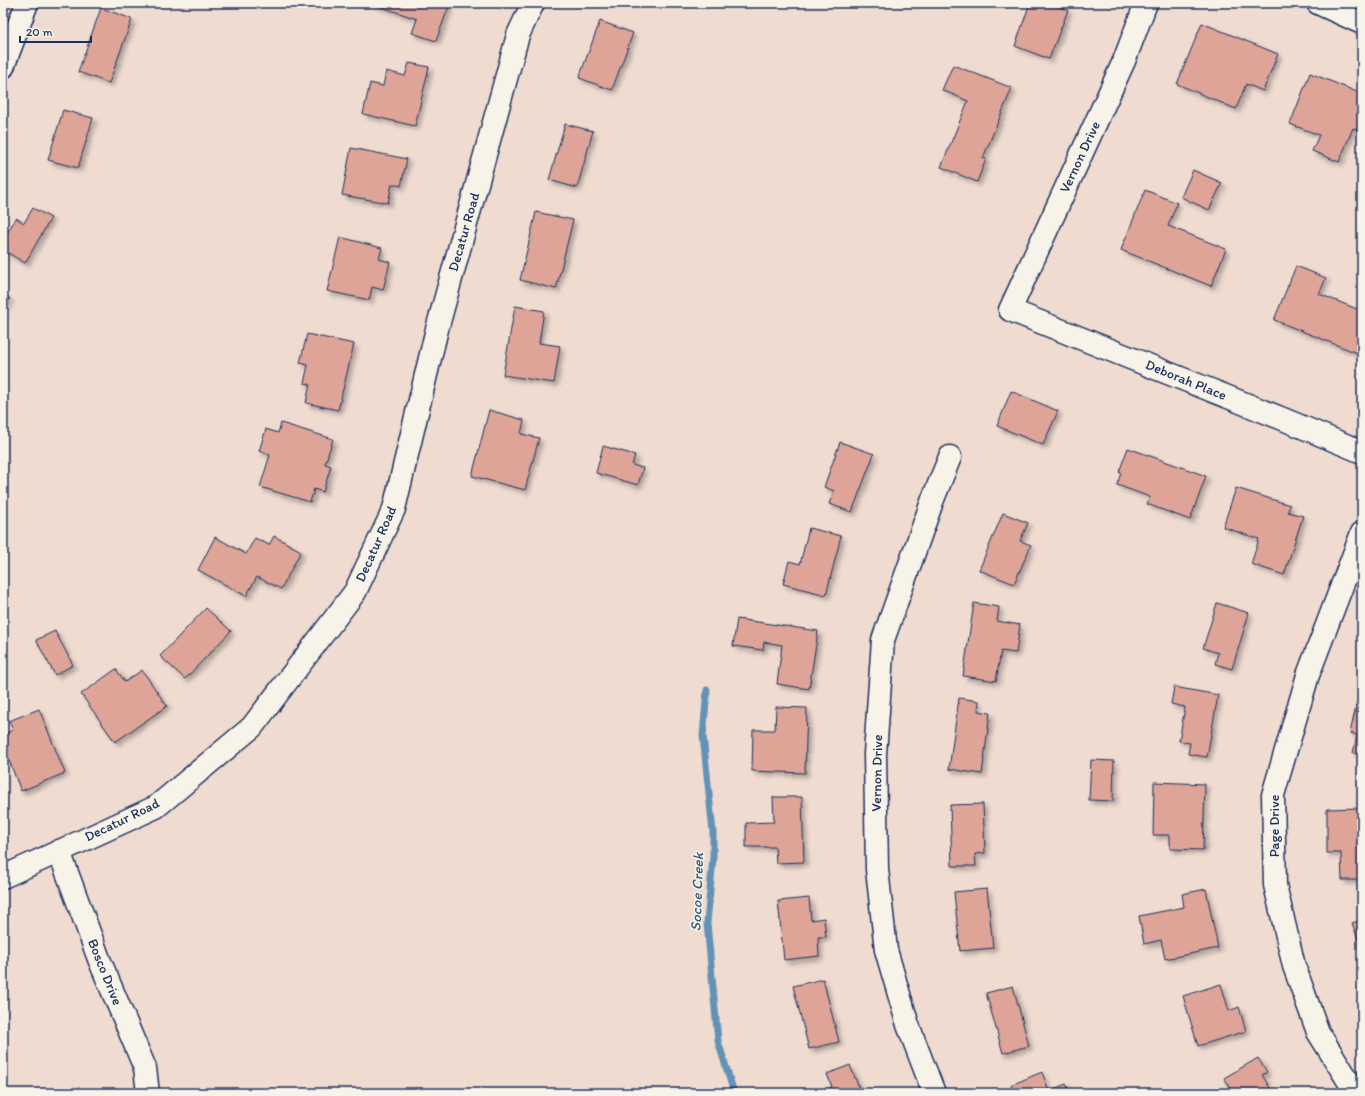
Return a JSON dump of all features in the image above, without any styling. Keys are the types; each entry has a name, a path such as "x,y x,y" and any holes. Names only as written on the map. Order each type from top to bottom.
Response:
{"street":[{"path":"3,67 27,3"},
{"name":"Decatur Road","path":"3,876 156,806 252,727 355,592 394,509 436,332 518,35 533,3"},
{"name":"Vernon Drive","path":"1010,310 1124,62 1146,3"},
{"path":"1318,3 1362,23"},
{"name":"Deborah Place","path":"1010,310 1283,418 1362,452"},
{"name":"Vernon Drive","path":"934,1093 908,1024 886,950 876,869 875,754 883,640 933,499 950,457"},
{"name":"Page Drive","path":"1356,1093 1318,1032 1294,966 1274,885 1273,795 1308,675 1362,533"},
{"name":"Bosco Drive","path":"59,850 99,959 145,1068 148,1093"}],"building":[{"path":"370,3 450,3 436,41 412,33 417,19"},
{"path":"1030,3 1049,3 1068,10 1049,59 1015,46"},
{"path":"101,8 132,19 109,83 78,72"},
{"path":"600,21 633,33 612,90 579,78"},
{"path":"1202,23 1278,54 1263,91 1246,84 1236,109 1177,84"},
{"path":"409,63 429,67 415,126 363,114 370,83 383,86 386,71 405,76"},
{"path":"953,65 1012,88 983,158 986,159 977,182 941,167 968,101 942,90"},
{"path":"1310,73 1362,94 1362,131 1353,128 1339,162 1312,151 1319,135 1290,124"},
{"path":"63,110 93,118 78,168 48,160"},
{"path":"565,124 593,131 577,188 549,180"},
{"path":"351,148 407,159 401,186 392,184 388,203 342,195"},
{"path":"1193,170 1222,183 1209,210 1181,197"},
{"path":"1145,190 1177,203 1168,226 1226,249 1211,286 1121,250"},
{"path":"33,208 51,218 25,263 3,250 3,240 16,218 24,223"},
{"path":"536,212 573,220 556,289 520,280"},
{"path":"340,237 382,248 379,259 390,262 383,290 372,287 369,300 327,291"},
{"path":"1296,266 1326,278 1319,294 1362,311 1362,355 1274,320"},
{"path":"3,294 10,299 3,308"},
{"path":"515,306 544,311 539,343 560,346 554,383 503,375"},
{"path":"307,334 354,344 338,410 306,403 310,384 304,383 308,365 300,363"},
{"path":"1011,391 1058,411 1043,445 997,426"},
{"path":"489,410 524,420 521,434 539,438 525,490 472,476"},
{"path":"281,423 333,439 325,464 331,466 323,492 314,489 310,502 260,487 270,455 259,451 266,429 278,433"},
{"path":"840,442 874,454 852,512 829,504 834,491 824,487"},
{"path":"603,446 635,455 632,465 643,468 638,485 596,473"},
{"path":"1128,448 1206,476 1190,520 1147,504 1150,497 1117,485 1121,473 1119,472"},
{"path":"1236,488 1290,505 1288,512 1303,516 1284,575 1251,564 1259,539 1223,527"},
{"path":"1003,513 1028,523 1020,541 1031,545 1014,584 979,570"},
{"path":"809,528 841,536 826,595 783,584 789,561 800,564"},
{"path":"274,536 301,551 281,589 257,577 246,596 198,570 215,537 246,554 255,538 269,545"},
{"path":"974,603 999,607 997,621 1020,625 1016,653 1001,651 996,681 963,676"},
{"path":"1217,603 1249,613 1232,669 1215,664 1218,653 1203,648"},
{"path":"206,608 231,631 185,679 160,656"},
{"path":"737,619 818,631 809,689 777,684 782,645 764,642 763,650 733,646"},
{"path":"55,631 73,665 55,675 36,640"},
{"path":"116,669 125,682 142,670 167,706 115,742 81,694"},
{"path":"1174,687 1218,695 1207,757 1188,754 1190,743 1179,741 1185,707 1171,704"},
{"path":"959,698 979,701 978,711 990,713 982,774 949,769"},
{"path":"1358,698 1362,699 1362,755 1353,753 1357,735 1350,733"},
{"path":"776,707 807,708 805,773 752,771 753,730 775,730"},
{"path":"39,709 65,773 21,791 3,745 3,734 13,730 9,721"},
{"path":"1091,760 1114,761 1113,801 1089,800"},
{"path":"1154,782 1205,784 1203,850 1170,849 1170,835 1153,835"},
{"path":"773,797 802,797 804,862 776,863 775,847 746,847 746,823 774,822"},
{"path":"983,804 985,853 975,854 976,866 952,866 950,805"},
{"path":"1362,808 1362,880 1342,880 1341,853 1327,853 1327,809"},
{"path":"987,889 993,948 960,951 954,892"},
{"path":"1206,889 1218,948 1165,959 1161,940 1144,944 1139,916 1184,907 1182,894"},
{"path":"809,898 811,920 824,918 826,937 818,937 819,956 784,960 778,901"},
{"path":"1362,920 1362,950 1352,923"},
{"path":"823,979 839,1042 809,1049 793,986"},
{"path":"1221,984 1229,1011 1239,1007 1246,1031 1198,1046 1183,996"},
{"path":"1013,986 1029,1046 1003,1053 986,993"},
{"path":"1258,1058 1267,1072 1262,1075 1273,1093 1234,1093 1224,1078"},
{"path":"850,1065 861,1093 818,1093 832,1087 827,1074"},
{"path":"1042,1072 1049,1091 1066,1084 1070,1093 1014,1093 1011,1085"}],"waterway":[{"name":"Socoe Creek","path":"707,690 703,736 713,832 713,858 707,923 718,1041 734,1093"}]}
